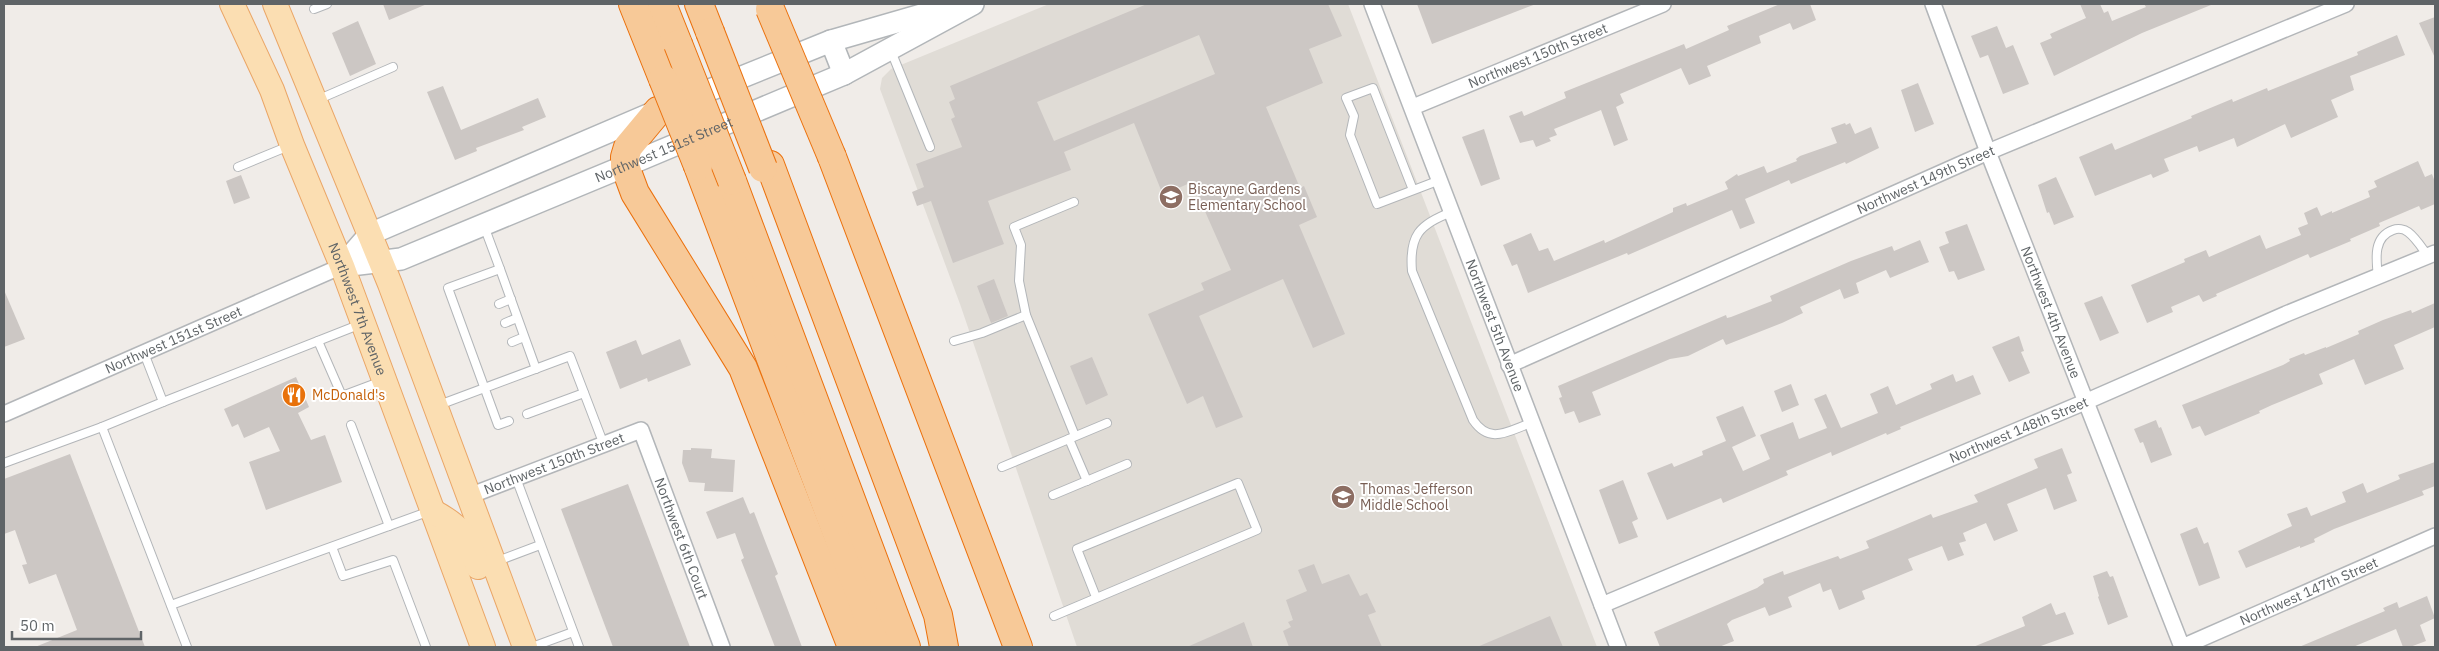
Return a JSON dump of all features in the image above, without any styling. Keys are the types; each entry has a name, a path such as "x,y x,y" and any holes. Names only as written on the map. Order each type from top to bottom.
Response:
{"highway":[{"path":"633,4 698,166 880,647"},
{"path":"662,4 732,181 906,647"},
{"path":"699,4 714,31"},
{"path":"707,4 714,31 944,647"},
{"path":"769,7 832,157 1018,647"},
{"path":"658,111 628,147 625,166 635,192 743,368 852,647"}],"main road":[{"name":"Northwest 7th Avenue","path":"232,4 272,90 292,145 342,266 483,647"},
{"path":"275,4 381,261 524,647"},
{"path":"432,510 455,523 469,541 500,626 524,647"}],"street":[{"name":"Northwest 151st Street","path":"342,266 370,234 658,111 831,41 959,4"},
{"name":"Northwest 151st Street","path":"4,414 342,266 401,259 844,74 973,4"},
{"name":"Northwest 5th Avenue","path":"1372,4 1618,647"},
{"name":"Northwest 150th Street","path":"1413,107 1663,4"},
{"name":"Northwest 4th Avenue","path":"1933,4 1988,152 2182,647"},
{"name":"Northwest 149th Street","path":"1509,365 1988,152 2346,4"},
{"path":"831,41 844,74"},
{"name":"Northwest 148th Street","path":"1602,605 2432,255"},
{"name":"Northwest 150th Street","path":"469,496 641,430"},
{"name":"Northwest 6th Court","path":"641,430 722,647"},
{"name":"Northwest 147th Street","path":"2182,647 2435,536"}],"lane":[{"path":"314,10 327,4"},
{"path":"891,49 930,147"},
{"path":"315,100 393,67"},
{"path":"1413,190 1373,88 1346,98 1354,116 1350,135 1377,204 1440,180"},
{"path":"238,167 292,145"},
{"path":"1074,202 1014,227 1021,245 1019,281 1026,315 1087,481"},
{"path":"1452,212 1434,218 1418,232 1410,252 1412,272 1473,420 1479,428 1488,434 1499,435 1531,422"},
{"path":"484,225 536,369"},
{"path":"2378,277 2377,249 2379,240 2385,233 2396,228 2407,231 2432,255"},
{"path":"500,269 448,288 469,336 484,388 498,425 509,421"},
{"path":"499,304 511,300"},
{"path":"954,340 982,334 1026,315"},
{"path":"505,323 518,318"},
{"path":"4,463 102,427 363,323"},
{"path":"512,342 524,337"},
{"path":"318,341 342,396 384,380"},
{"path":"144,352 163,402"},
{"path":"435,407 570,356 604,444"},
{"path":"527,414 584,393"},
{"path":"1002,467 1107,423"},
{"path":"352,425 389,526"},
{"path":"102,427 187,647"},
{"path":"1053,495 1127,464"},
{"path":"516,478 579,647"},
{"path":"1054,616 1257,530 1238,483 1077,549 1096,597"},
{"path":"171,605 432,510"},
{"path":"493,562 540,545"},
{"path":"332,547 343,576 393,560 426,647"},
{"path":"532,647 573,632"}],"shaded area":[{"name":"Biscayne Gardens Elementary School","path":"1049,4 1348,4 1597,647 1077,647 960,304 880,89 882,78 891,69"}],"building":[{"path":"383,4 427,4 389,20"},
{"path":"1147,4 1328,4 1342,36 1309,49 1323,83 1266,107 1300,188 1304,186 1317,217 1299,225 1345,334 1313,348 1283,279 1199,316 1243,417 1216,428 1203,396 1187,404 1148,314 1204,290 1201,283 1231,270 1192,182 1163,195 1134,123 1064,152 1071,170 988,201 1004,244 953,263 931,201 917,206 912,192 924,187 916,164 962,147 951,119 955,117 949,102 955,99 950,86","holes":["1199,35 1215,74 1054,141 1037,102"]},
{"path":"1417,4 1536,4 1432,44"},
{"path":"1780,4 1810,4 1816,20 1793,30 1790,23 1759,36 1761,43 1707,66 1711,76 1689,85 1681,68 1620,94 1624,103 1616,107 1628,140 1614,146 1601,110 1554,129 1557,135 1549,138 1551,141 1536,147 1533,140 1520,143 1509,116 1522,111 1524,116 1566,98 1564,92 1684,44 1686,49 1729,30 1727,26"},
{"path":"2080,4 2100,4 2104,13 2108,11 2112,21 2146,7 2144,4 2211,5 2142,33 2054,76 2040,43 2052,38 2050,34 2086,18"},
{"path":"2435,17 2435,58 2419,23"},
{"path":"358,21 376,64 350,76 332,33"},
{"path":"1997,26 2006,48 2013,45 2029,84 2003,94 1988,55 1980,58 1971,36"},
{"path":"2397,35 2405,55 2350,76 2354,90 2331,100 2338,117 2291,138 2285,124 2237,147 2234,138 2199,152 2197,146 2164,159 2169,171 2153,178 2151,174 2095,196 2079,157 2112,143 2115,150 2232,99 2233,102 2267,88 2268,91 2358,55 2357,52"},
{"path":"1918,83 1934,124 1915,132 1901,90"},
{"path":"443,86 461,130 538,98 546,117 522,127 524,130 476,148 477,151 455,160 427,92"},
{"path":"1845,123 1846,125 1850,123 1855,134 1871,127 1879,148 1846,164 1845,162 1791,184 1789,180 1745,199 1755,223 1740,229 1732,210 1628,255 1627,253 1528,293 1517,264 1512,266 1503,245 1531,233 1539,251 1548,248 1554,261 1604,240 1605,243 1673,212 1673,208 1686,203 1687,206 1728,189 1725,182 1737,174 1738,176 1764,166 1767,173 1797,161 1796,159 1800,156 1837,143 1831,128"},
{"path":"1484,129 1500,179 1481,186 1462,137"},
{"path":"2418,161 2425,177 2432,174 2435,182 2435,204 2421,210 2419,206 2379,223 2380,226 2350,239 2351,241 2310,258 2308,254 2216,294 2217,296 2203,302 2199,295 2171,307 2173,312 2147,323 2131,285 2185,262 2184,259 2206,250 2209,257 2260,235 2266,249 2301,235 2298,228 2308,224 2304,213 2317,207 2321,216 2370,197 2368,191 2377,187 2374,181"},
{"path":"241,175 250,198 234,204 226,181"},
{"path":"2056,177 2074,217 2054,225 2049,212 2047,213 2038,185"},
{"path":"1967,224 1985,270 1958,280 1954,271 1949,272 1939,247 1949,243 1945,232"},
{"path":"1920,240 1929,262 1890,278 1886,270 1856,283 1859,293 1852,296 1844,299 1840,289 1800,307 1803,313 1782,323 1726,345 1723,339 1688,356 1670,359 1592,392 1601,415 1579,423 1574,411 1565,414 1559,398 1562,397 1558,386 1726,315 1727,318 1731,317 1772,301 1770,296 1851,261 1892,246 1894,251"},
{"path":"994,279 1008,316 991,323 977,286"},
{"path":"4,290 25,339 4,347"},
{"path":"2102,296 2119,333 2100,341 2084,303"},
{"path":"2435,303 2435,327 2394,345 2404,369 2365,385 2354,359 2319,374 2323,384 2272,405 2259,411 2260,413 2205,436 2200,426 2192,429 2182,405 2283,365 2290,361 2289,359 2304,353 2305,355 2326,348 2359,334 2358,331 2383,320 2411,310 2412,313"},
{"path":"2019,336 2024,351 2021,352 2030,373 2009,382 1992,347"},
{"path":"680,339 691,365 648,382 647,378 620,389 606,352 636,340 642,355"},
{"path":"1092,357 1108,395 1086,405 1070,366"},
{"path":"1953,374 1956,382 1973,375 1981,394 1900,427 1901,429 1887,435 1886,433 1832,456 1831,452 1786,471 1788,475 1723,503 1721,498 1667,520 1647,473 1672,463 1674,467 1703,455 1702,451 1726,441 1716,417 1743,406 1756,436 1732,447 1743,471 1770,459 1760,435 1793,422 1799,439 1827,428 1814,399 1826,394 1841,428 1878,413 1870,394 1888,386 1896,405 1932,389 1930,384"},
{"path":"296,377 309,407 298,413 311,440 325,435 342,482 266,510 249,462 280,451 269,427 244,438 238,424 232,427 224,409"},
{"path":"1791,384 1799,405 1782,412 1774,391"},
{"path":"2156,420 2159,428 2161,427 2172,455 2151,463 2143,442 2140,443 2134,429"},
{"path":"691,448 712,449 711,458 735,460 733,492 704,491 705,483 689,482 682,463 683,450 691,450"},
{"path":"2062,448 2072,473 2067,475 2077,501 2054,510 2046,488 2007,504 2018,531 1994,541 1986,523 1963,533 1966,541 1959,543 1964,555 1948,561 1942,546 1908,559 1913,570 1862,591 1865,599 1839,610 1831,589 1823,592 1820,583 1788,597 1792,607 1769,616 1765,607 1732,620 1727,624 1734,641 1719,647 1660,647 1654,632 1757,588 1764,583 1763,579 1783,571 1784,575 1838,556 1840,559 1869,548 1866,541 1931,514 1933,518 1978,502 1974,495 2038,468 2034,459"},
{"path":"70,454 145,647 35,647 77,630 56,574 29,584 22,565 27,564 15,530 4,534 4,479"},
{"path":"2435,462 2435,486 2422,491 2424,495 2334,529 2314,539 2315,542 2300,548 2300,546 2246,568 2238,551 2292,526 2287,514 2307,507 2311,516 2346,502 2342,492 2363,483 2367,493 2400,479 2398,475"},
{"path":"1623,480 1638,519 1632,522 1638,537 1619,544 1599,490"},
{"path":"628,484 690,647 613,647 561,509"},
{"path":"743,497 750,514 754,512 778,574 775,576 802,647 775,647 741,560 744,558 735,533 717,539 706,512"},
{"path":"2197,527 2204,544 2208,542 2220,578 2199,586 2180,534"},
{"path":"1314,564 1322,584 1349,574 1360,596 1367,593 1376,612 1368,615 1382,647 1289,647 1283,631 1291,627 1288,622 1293,620 1286,600 1307,591 1298,570"},
{"path":"2107,571 2110,577 2113,576 2128,617 2108,625 2093,576"},
{"path":"2427,596 2435,618 2420,625 2426,641 2410,647 2403,647 2396,629 2353,647 2299,647 2385,611 2383,608 2397,602 2399,608"},
{"path":"2051,603 2056,615 2065,612 2074,634 2038,647 1973,647 2025,626 2022,617"},
{"path":"1550,616 1563,647 1477,647"},
{"path":"1244,622 1253,647 1187,647"}],"place":[{"name":"Biscayne Gardens Elementary School","path":"1171,197"},
{"name":"McDonald's","path":"294,395"},
{"name":"Thomas Jefferson Middle School","path":"1343,497"}]}
